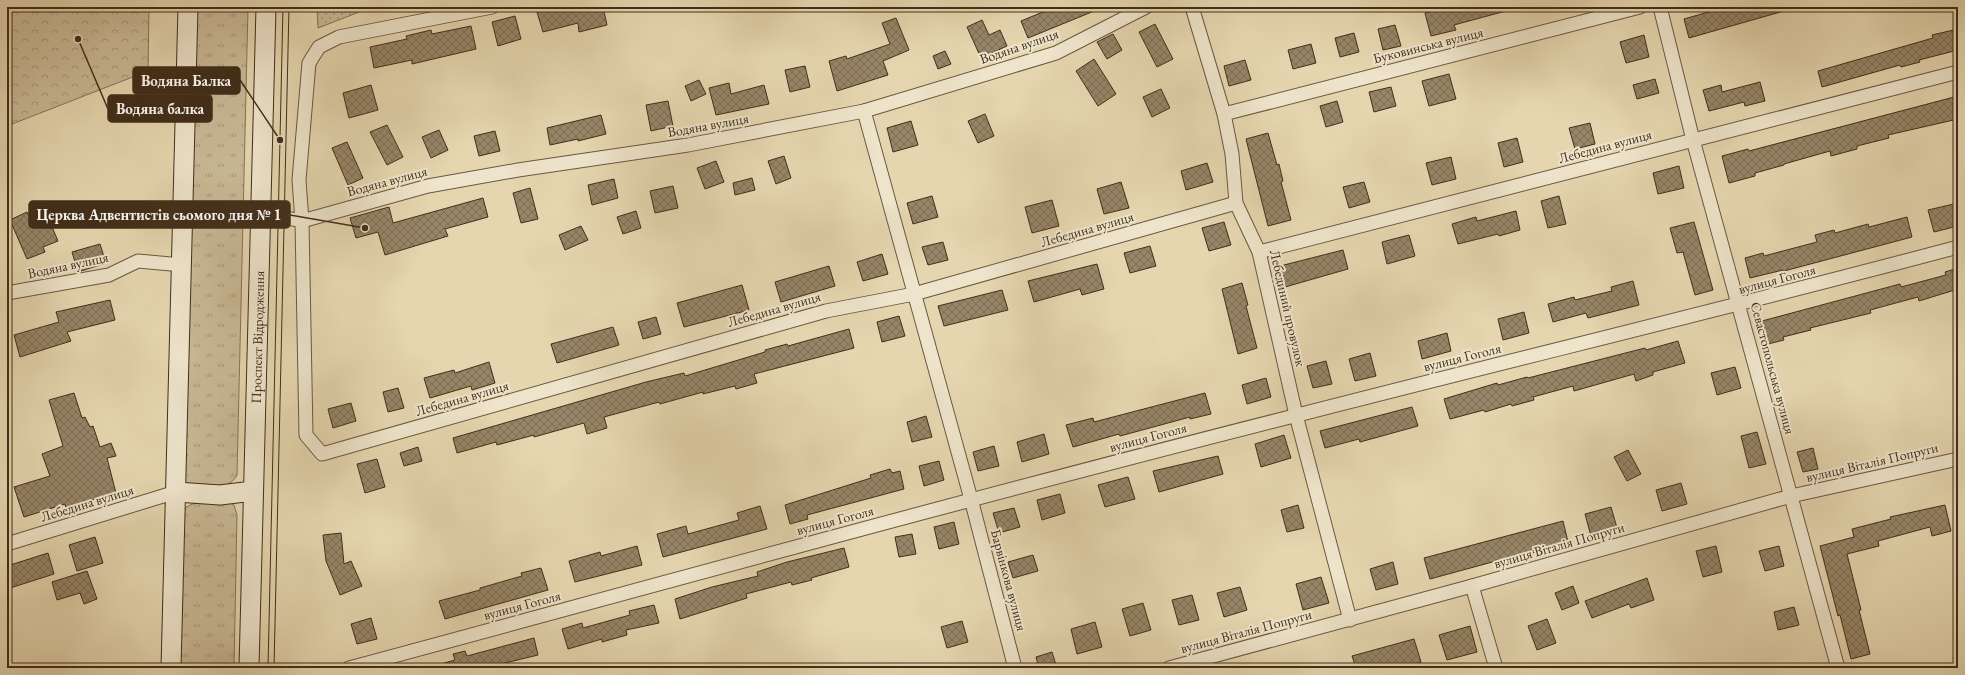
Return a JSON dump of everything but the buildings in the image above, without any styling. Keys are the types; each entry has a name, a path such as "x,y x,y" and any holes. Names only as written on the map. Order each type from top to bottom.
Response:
{"main road":[{"path":"171,668 188,7"},
{"name":"Проспект Відродження","path":"249,668 262,213 266,7"},
{"path":"176,492 220,495 253,491"}],"street":[{"path":"302,221 299,180 309,63 319,47 339,37 492,7"},
{"name":"Водяна вулиця","path":"262,213 302,221 428,186 518,170 688,146 864,111 1056,53 1146,7"},
{"name":"Лебединий провулок","path":"1192,7 1224,114 1232,154 1236,203 1259,252 1296,415 1350,620"},
{"name":"Буковинська вулиця","path":"1224,114 1640,7"},
{"name":"Севастопольська вулиця","path":"1660,7 1693,140 1838,668"},
{"name":"Лебедина вулиця","path":"1259,252 1958,72"},
{"name":"Барвінкова вулиця","path":"864,111 971,499 1015,668"},
{"name":"Лебедина вулиця","path":"302,221 306,435 322,454 826,311 914,294 1236,203"},
{"name":"вулиця Гоголя","path":"349,668 971,499 1296,415 1739,305 1958,248"},
{"name":"Водяна вулиця","path":"7,293 109,275 138,261 182,265"},
{"name":"вулиця Віталія Попруги","path":"1169,668 1350,620 1791,496 1958,459"},
{"name":"Лебедина вулиця","path":"7,544 176,492"},
{"path":"1472,586 1496,668"}],"green space":[{"path":"7,7 149,7 148,71 7,126"},
{"path":"194,7 248,7 237,475 229,484 210,488 190,488 184,482"},
{"path":"317,7 372,7 318,28"},
{"path":"224,499 234,505 237,515 234,668 180,668 182,515 186,507 195,503"}],"tram line":[{"path":"268,668 283,7"},
{"path":"274,668 289,7"}],"place":[{"name":"Водяна балка","path":"78,39"},
{"name":"Водяна Балка","path":"280,140"},
{"name":"Церква Адвентистів сьомого дня № 1","path":"365,228"}]}
